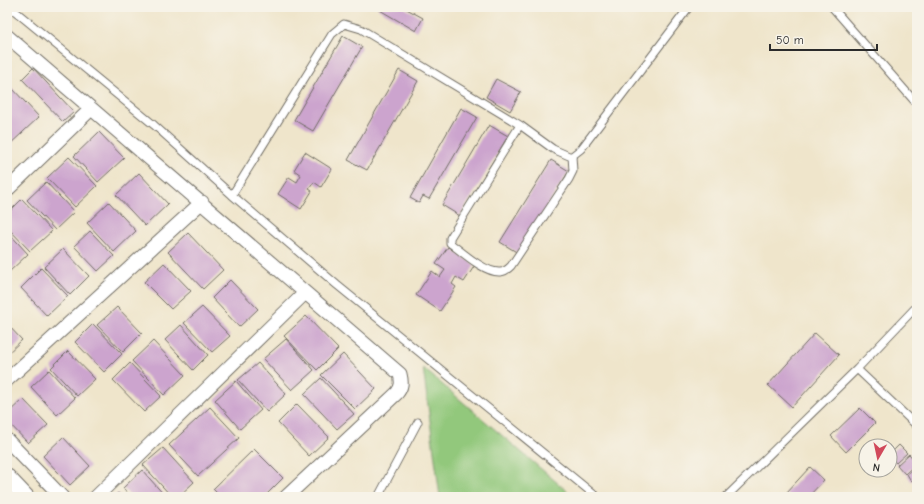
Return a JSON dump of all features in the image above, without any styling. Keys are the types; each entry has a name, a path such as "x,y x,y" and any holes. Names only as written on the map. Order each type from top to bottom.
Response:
{"street":[{"path":"7,36 202,202 400,374 402,381 401,388 397,393 286,497"},
{"path":"7,190 91,109"},
{"path":"7,380 202,202"},
{"path":"96,497 305,293"},
{"path":"7,440 62,497"},
{"path":"7,477 26,497"}],"lane":[{"path":"10,7 154,125 336,286 597,497"},
{"path":"232,195 332,34 344,24 361,29 520,125 561,154 572,156 581,149 689,7"},
{"path":"832,7 917,104"},
{"path":"520,125 450,238 450,243 480,265 500,272 507,270 511,266 569,179 573,171 572,156"},
{"path":"726,497 857,369 917,306"},
{"path":"857,369 917,426"},
{"path":"378,497 418,422"}],"green space":[{"path":"423,368 574,497 440,497"}],"building":[{"path":"379,7 403,7 423,18 416,31 378,9"},
{"path":"343,36 362,47 313,131 294,120"},
{"path":"33,68 74,112 63,122 22,79"},
{"path":"399,70 418,81 367,170 348,160"},
{"path":"496,79 521,92 510,111 486,97"},
{"path":"12,88 39,117 7,147 7,92"},
{"path":"461,108 477,117 429,199 423,196 419,203 410,198"},
{"path":"489,125 508,136 460,216 442,205"},
{"path":"99,132 124,158 98,182 74,156"},
{"path":"305,152 332,169 321,187 314,182 309,189 312,191 301,209 278,194 289,177 297,182 301,175 294,170"},
{"path":"69,157 97,186 75,207 47,178"},
{"path":"551,160 569,171 518,253 500,242"},
{"path":"139,173 168,204 145,226 116,195"},
{"path":"46,182 74,212 55,230 27,200"},
{"path":"22,199 52,231 30,251 7,227 7,214"},
{"path":"109,202 136,231 114,252 87,223"},
{"path":"7,231 28,254 8,273 7,271"},
{"path":"90,231 114,256 98,271 74,246"},
{"path":"188,233 223,270 203,289 168,252"},
{"path":"448,247 475,265 464,282 456,277 452,284 456,287 440,311 416,295 432,271 440,277 445,270 436,264"},
{"path":"63,249 89,276 70,295 44,267"},
{"path":"164,263 191,291 171,309 144,282"},
{"path":"41,268 68,296 47,316 21,288"},
{"path":"230,280 258,309 239,327 212,298"},
{"path":"117,307 142,333 123,352 97,325"},
{"path":"202,307 230,336 212,352 184,323"},
{"path":"306,316 338,349 317,370 284,336"},
{"path":"7,324 22,340 7,354"},
{"path":"93,324 122,354 104,372 75,342"},
{"path":"181,325 208,355 193,370 165,340"},
{"path":"815,333 839,355 792,407 768,385"},
{"path":"286,339 314,370 292,390 263,359"},
{"path":"153,341 185,375 164,395 132,361"},
{"path":"68,351 95,379 77,396 51,368"},
{"path":"343,354 376,389 355,409 321,375"},
{"path":"130,363 161,396 144,412 113,380"},
{"path":"258,363 286,394 267,412 238,380"},
{"path":"49,370 75,398 57,415 31,387"},
{"path":"321,378 354,414 337,429 304,394"},
{"path":"236,381 261,410 240,429 215,400"},
{"path":"23,399 48,425 28,443 7,421 7,414"},
{"path":"297,404 329,437 309,456 278,423"},
{"path":"210,407 239,438 198,476 169,445"},
{"path":"860,408 875,423 860,438 858,438 858,440 846,452 831,436"},
{"path":"63,437 90,466 70,485 43,456"},
{"path":"899,445 907,453 898,461"},
{"path":"163,448 194,482 178,497 172,497 143,465"},
{"path":"254,449 283,478 264,497 221,497 213,489"},
{"path":"909,454 917,463 905,474 898,464"},
{"path":"917,466 917,477 911,481 907,474"},
{"path":"810,467 824,480 808,497 791,497 786,493"},
{"path":"142,470 166,497 131,497 123,488"},
{"path":"118,493 121,497 114,497"},
{"path":"385,493 401,496 401,497 384,497"}]}
